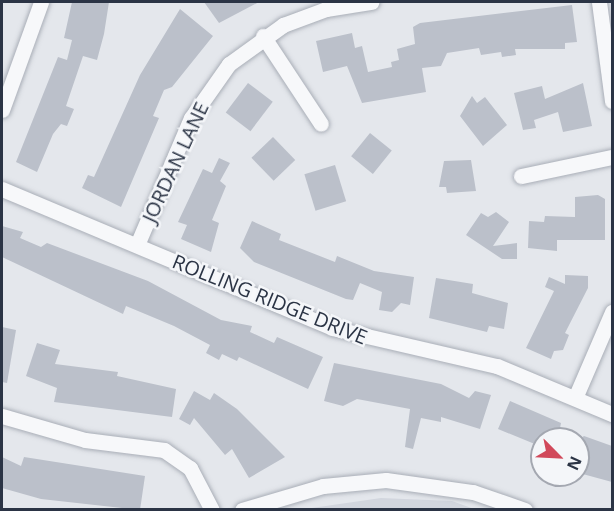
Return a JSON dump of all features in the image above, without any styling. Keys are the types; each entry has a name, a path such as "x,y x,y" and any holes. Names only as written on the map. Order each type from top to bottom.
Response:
{"street":[{"path":"2,110 41,2"},
{"name":"JORDAN LANE","path":"137,245 202,99 229,64 263,36 304,16 371,2"},
{"path":"599,2 612,101"},
{"path":"263,36 321,124"},
{"path":"521,176 612,157"},
{"name":"ROLLING RIDGE DRIVE","path":"2,189 332,328 497,366 612,414"},
{"path":"575,398 612,312"},
{"path":"2,416 85,440 164,450 190,468 212,510"},
{"path":"242,510 323,486 386,480 473,492 525,510"}],"shaded area":[{"path":"381,498 452,501 474,509 305,509"}],"building":[{"path":"72,2 109,2 104,34 97,60 83,56 66,106 74,109 67,126 61,124 53,134 37,172 16,162 58,57 67,60 72,40 64,38"},
{"path":"204,2 259,2 219,23"},
{"path":"572,5 577,42 565,43 565,49 515,49 516,55 502,57 501,52 481,55 479,48 447,53 441,66 422,68 426,92 362,103 347,66 323,72 316,41 352,33 355,48 362,46 368,72 392,67 391,62 399,60 397,49 415,44 413,27 420,23"},
{"path":"180,9 213,36 172,87 164,90 153,116 159,118 121,207 82,188 88,175 94,177 140,75"},
{"path":"248,83 273,102 250,131 226,113"},
{"path":"583,83 592,126 563,132 558,112 534,120 536,128 523,130 514,93 542,86 545,99"},
{"path":"472,96 477,103 485,97 507,125 483,146 460,116"},
{"path":"370,133 392,151 373,174 351,156"},
{"path":"273,137 295,160 274,181 251,158"},
{"path":"219,158 230,163 220,181 226,186 212,220 219,223 211,252 181,239 187,225 178,222 203,169 212,173"},
{"path":"471,160 476,191 447,193 446,187 439,187 444,161"},
{"path":"335,165 346,201 316,211 304,174"},
{"path":"598,195 605,199 605,240 557,240 557,251 528,248 529,221 544,222 545,216 575,217 575,197"},
{"path":"496,212 509,222 493,246 517,243 517,259 502,259 466,235 481,213 488,217"},
{"path":"252,221 281,234 279,240 335,262 337,256 374,271 414,277 410,305 401,303 392,312 379,310 382,292 360,283 353,300 346,299 254,262 240,248"},
{"path":"2,226 23,232 20,238 41,247 47,243 148,281 221,320 252,326 250,332 274,343 277,337 323,357 308,389 239,357 237,361 222,354 219,360 206,353 210,345 174,326 126,306 123,314 2,257"},
{"path":"565,275 588,276 588,288 565,333 569,335 563,350 554,351 551,359 526,348 554,291 545,287 549,277 565,284"},
{"path":"436,278 473,284 472,293 508,303 504,329 489,326 487,332 429,318"},
{"path":"2,327 16,330 7,383 2,382"},
{"path":"37,343 60,350 55,364 118,372 117,376 176,389 172,417 54,402 57,388 26,376"},
{"path":"334,363 441,384 469,398 475,391 491,395 480,429 441,417 441,422 421,418 413,449 405,447 410,409 357,399 343,406 324,401"},
{"path":"194,391 210,400 214,393 237,409 285,457 249,478 232,449 225,455 194,418 190,425 179,419"},
{"path":"510,401 561,423 560,427 530,427 530,442 498,429"},
{"path":"590,438 612,446 612,482 590,476"},
{"path":"2,457 21,466 24,457 145,476 140,510 41,499 2,488"}]}
